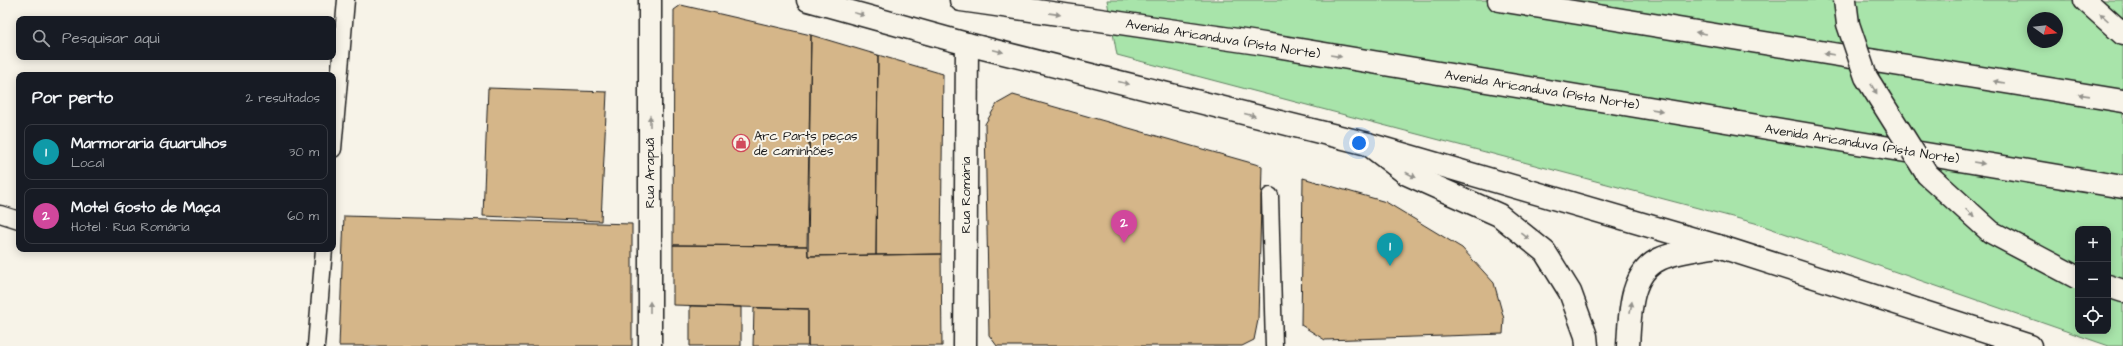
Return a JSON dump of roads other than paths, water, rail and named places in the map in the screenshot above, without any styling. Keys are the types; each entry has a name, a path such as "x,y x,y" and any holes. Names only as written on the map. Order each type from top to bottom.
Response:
{"main road":[{"name":"Rua Arapuã","path":"650,0 650,346"},
{"path":"808,0 967,44 1368,144 1718,246 2030,346"},
{"name":"Avenida Aricanduva (Pista Norte)","path":"961,0 1258,43 2123,187"},
{"path":"1498,0 2037,89 2123,101"},
{"path":"1845,0 1848,24 1866,78 1927,174 1990,232 2075,276"},
{"path":"2085,0 2123,34"},
{"name":"Rua Romária","path":"965,346 967,44"},
{"path":"1368,144 1407,174 1499,215 1545,252 1570,292 1586,336 1587,346"},
{"path":"1628,346 1630,306 1641,273 1660,259 1718,246"},
{"path":"2111,287 2123,291"}],"lane":[{"path":"336,115 346,0"},
{"path":"1270,196 1274,346"},
{"path":"0,214 16,219"},
{"path":"316,346 324,252"}],"place":[{"name":"Arc Parts peças de caminhões","path":"741,143"},
{"name":"Motel Gosto de Maça","path":"1124,243"},
{"name":"Marmoraria Guarulhos","path":"1390,266"}]}
